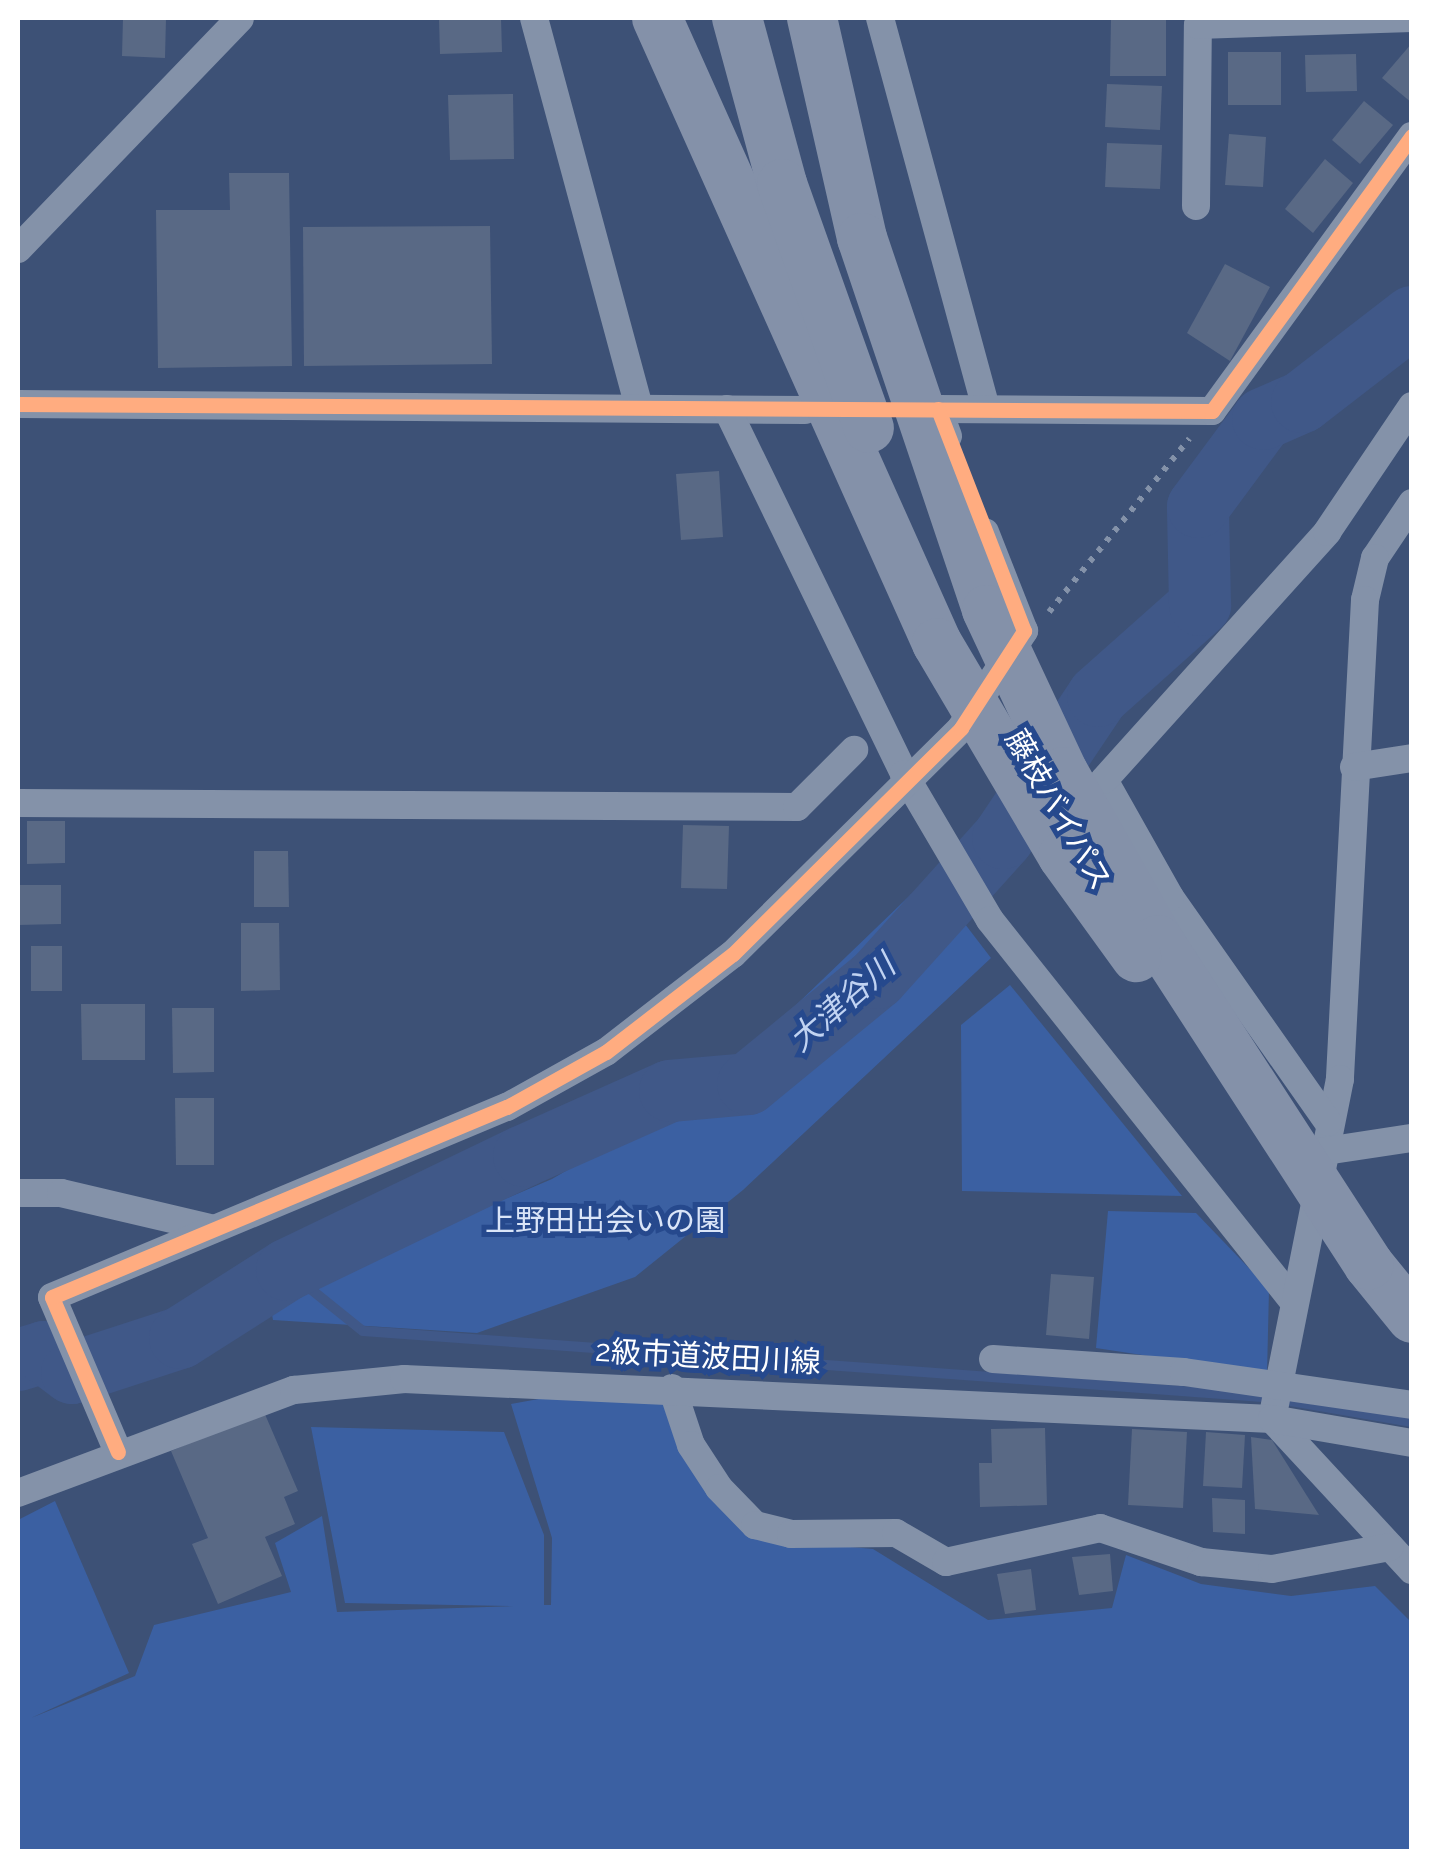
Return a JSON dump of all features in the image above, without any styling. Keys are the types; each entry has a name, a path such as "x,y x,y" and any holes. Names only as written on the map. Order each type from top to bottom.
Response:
{"highway":[{"path":"657,18 962,629 1064,772 1158,940 1369,1264"},
{"path":"737,18 826,318 1064,856 1200,1046 1412,1318"},
{"path":"812,18 962,629"}],"street":[{"path":"18,249 240,18"},
{"path":"534,18 639,408"},
{"path":"880,18 986,409"},
{"path":"1196,206 1198,25 1412,18"},
{"path":"118,1452 52,1296 507,1107 606,1052 733,954 962,728 1024,631 938,410 1212,411 1412,136"},
{"path":"18,404 805,410"},
{"path":"1328,1122 1170,897 1104,780 1327,532 1412,406"},
{"path":"727,409 908,780 990,920 1291,1298"},
{"path":"1412,503 1376,558 1364,600 1340,1078 1319,1152 1272,1419 1412,1570"},
{"path":"18,802 797,806 854,750"},
{"path":"1354,767 1412,758"},
{"path":"1319,1152 1412,1138"},
{"path":"18,1193 60,1193 214,1229"},
{"path":"993,1360 1276,1382 1412,1405"},
{"name":"2級市道波田川線","path":"18,1493 118,1452 294,1390 404,1379 672,1388 1272,1419 1412,1443"},
{"path":"672,1388 691,1445 719,1488 755,1525 792,1534 896,1532 946,1562 1100,1528 1201,1562 1272,1569 1338,1564 1390,1547"}],"path":[{"path":"1044,618 1212,411"}],"green space":[{"name":"上野田出会いの園","path":"929,877 991,958 743,1190 635,1277 477,1333 273,1320 269,1299 552,1179 713,1085"},
{"path":"1010,985 1182,1196 962,1191 961,1025"},
{"path":"1108,1211 1196,1213 1269,1289 1267,1374 1096,1348"},
{"path":"566,1394 669,1394 735,1523 785,1541 873,1549 988,1620 1112,1608 1126,1555 1201,1584 1291,1596 1375,1586 1411,1622 1411,1851 18,1852 18,1520 55,1501 129,1673 31,1718 135,1676 154,1625 291,1592 275,1543 322,1516 337,1612 514,1606 345,1603 311,1427 504,1432 544,1535 544,1605 551,1605 552,1538 511,1404"}],"building":[{"path":"123,18 166,18 165,58 122,56"},
{"path":"439,18 501,18 502,52 440,54"},
{"path":"1111,18 1166,18 1166,76 1110,76"},
{"path":"1412,43 1412,103 1382,78"},
{"path":"1228,52 1281,52 1281,105 1228,105"},
{"path":"1356,54 1357,91 1306,92 1305,55"},
{"path":"1107,84 1162,86 1160,130 1105,127"},
{"path":"513,94 514,159 450,160 448,95"},
{"path":"1364,101 1393,125 1360,164 1332,140"},
{"path":"1229,134 1266,137 1263,187 1225,185"},
{"path":"1107,143 1162,145 1160,189 1105,187"},
{"path":"1325,159 1353,183 1313,233 1285,209"},
{"path":"229,173 289,173 292,366 158,368 156,210 230,210"},
{"path":"490,226 492,364 304,366 303,227"},
{"path":"1225,264 1270,287 1230,361 1187,333"},
{"path":"719,471 723,537 681,540 676,474"},
{"path":"27,821 65,821 65,863 27,864"},
{"path":"683,825 729,826 727,889 681,888"},
{"path":"254,851 288,851 289,907 254,907"},
{"path":"18,885 61,885 61,924 18,925"},
{"path":"241,923 279,923 280,990 241,991"},
{"path":"31,946 62,946 62,991 31,991"},
{"path":"81,1004 145,1004 145,1060 82,1060"},
{"path":"172,1008 214,1008 214,1072 173,1073"},
{"path":"175,1098 214,1098 214,1165 176,1165"},
{"path":"1051,1274 1094,1277 1089,1339 1046,1335"},
{"path":"264,1412 298,1491 284,1497 295,1524 265,1537 282,1576 218,1604 192,1544 208,1538 171,1451"},
{"path":"1045,1428 1047,1505 980,1507 979,1463 992,1463 991,1429"},
{"path":"1132,1429 1187,1432 1183,1508 1128,1505"},
{"path":"1206,1432 1245,1435 1242,1488 1203,1486"},
{"path":"1251,1437 1272,1440 1319,1515 1255,1509"},
{"path":"1212,1498 1245,1500 1245,1534 1213,1532"},
{"path":"1110,1554 1113,1591 1079,1595 1072,1557"},
{"path":"1031,1569 1036,1610 1005,1614 997,1574"}],"waterway":[{"name":"大津谷川","path":"18,1360 44,1352 72,1373 180,1338 287,1270 524,1156 670,1091 748,1084 877,978 1003,838 1098,696 1200,605 1198,507 1263,419 1302,402 1412,317"},
{"path":"287,1270 363,1331 1263,1397"},
{"path":"1279,1399 1412,1422"}],"cycle path":[{"path":"18,404 1212,411 1412,136"},
{"path":"118,1452 52,1297 507,1107 606,1052 733,954 961,728 1024,631 938,409"}]}
